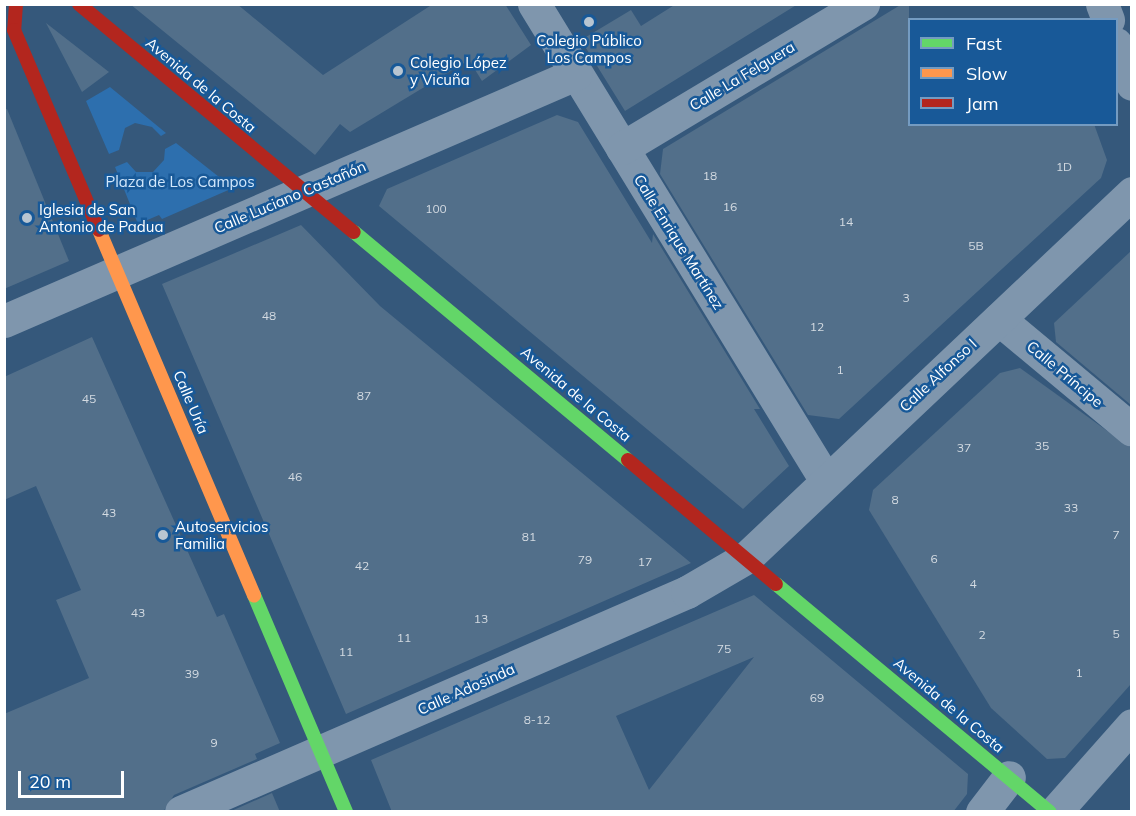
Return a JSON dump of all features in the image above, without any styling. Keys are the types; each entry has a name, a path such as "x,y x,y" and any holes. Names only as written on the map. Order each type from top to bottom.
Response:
{"main road":[{"name":"Calle Uría","path":"16,4 14,30 323,751 346,812"},
{"name":"Avenida de la Costa","path":"79,4 747,557 1050,812"}],"street":[{"name":"Calle Enrique Martínez","path":"534,4 825,479"},
{"name":"Calle La Felguera","path":"622,148 863,4"},
{"path":"1118,49 1131,84"},
{"name":"Calle Luciano Castañón","path":"4,321 576,74"},
{"name":"Calle Alfonso I","path":"747,557 825,479 999,319 1131,193"},
{"name":"Calle Príncipe","path":"999,319 1131,430"},
{"name":"Calle Adosinda","path":"181,812 687,592 747,557"},
{"path":"1055,812 1131,725"},
{"path":"982,812 1009,777"}],"green space":[{"name":"Plaza de Los Campos","path":"110,87 166,133 161,136 152,127 135,123 125,128 119,150 109,154 86,101"},
{"name":"Plaza de Los Campos","path":"176,143 233,188 162,219 159,215 138,224 115,167 127,162 136,172 153,172 164,160 165,149"}],"building":[{"name":"Colegio López y Vicuña","path":"130,4 237,4 323,75 433,4 505,4 531,45 482,81 469,60 350,132 340,124 315,155"},
{"path":"676,4 798,4 625,111 581,40 631,10 641,26"},
{"path":"902,4 909,4 908,126 1095,126 1107,160 1101,178 839,419 808,415 660,174 663,149"},
{"path":"46,23 109,72 82,92"},
{"name":"Iglesia de San Antonio de Padua","path":"7,109 69,261 4,289 4,110"},
{"path":"557,115 578,122 652,243 653,234 760,409 754,409 789,466 743,509 379,206 387,189"},
{"path":"301,225 380,306 691,563 346,714 162,284"},
{"path":"1131,251 1131,405 1056,342 1054,323"},
{"path":"92,337 217,617 224,614 280,743 255,754 257,759 174,795 163,812 4,812 4,714 89,678 56,600 81,590 36,486 4,500 4,377"},
{"path":"1020,368 1131,448 1131,684 1065,758 1047,759 991,708 869,510 873,490 1000,373"},
{"path":"754,595 968,774 967,794 953,812 392,812 371,760","holes":["754,657 649,790 616,716"]},
{"path":"272,793 280,812 229,812"}],"traffic: fast":[{"path":"354,232 628,460"},
{"path":"776,584 1050,812"},
{"path":"254,595 346,812"}],"traffic: slow":[{"path":"99,230 254,595"}],"traffic: jam":[{"path":"16,4 14,30 99,230"},
{"path":"79,4 354,232"},
{"path":"628,460 776,584"}],"place":[{"name":"Colegio Público Los Campos","path":"589,22"},
{"name":"Colegio López y Vicuña","path":"398,71"},
{"name":"Iglesia de San Antonio de Padua","path":"27,218"},
{"name":"Autoservicios Familia","path":"163,535"}]}
